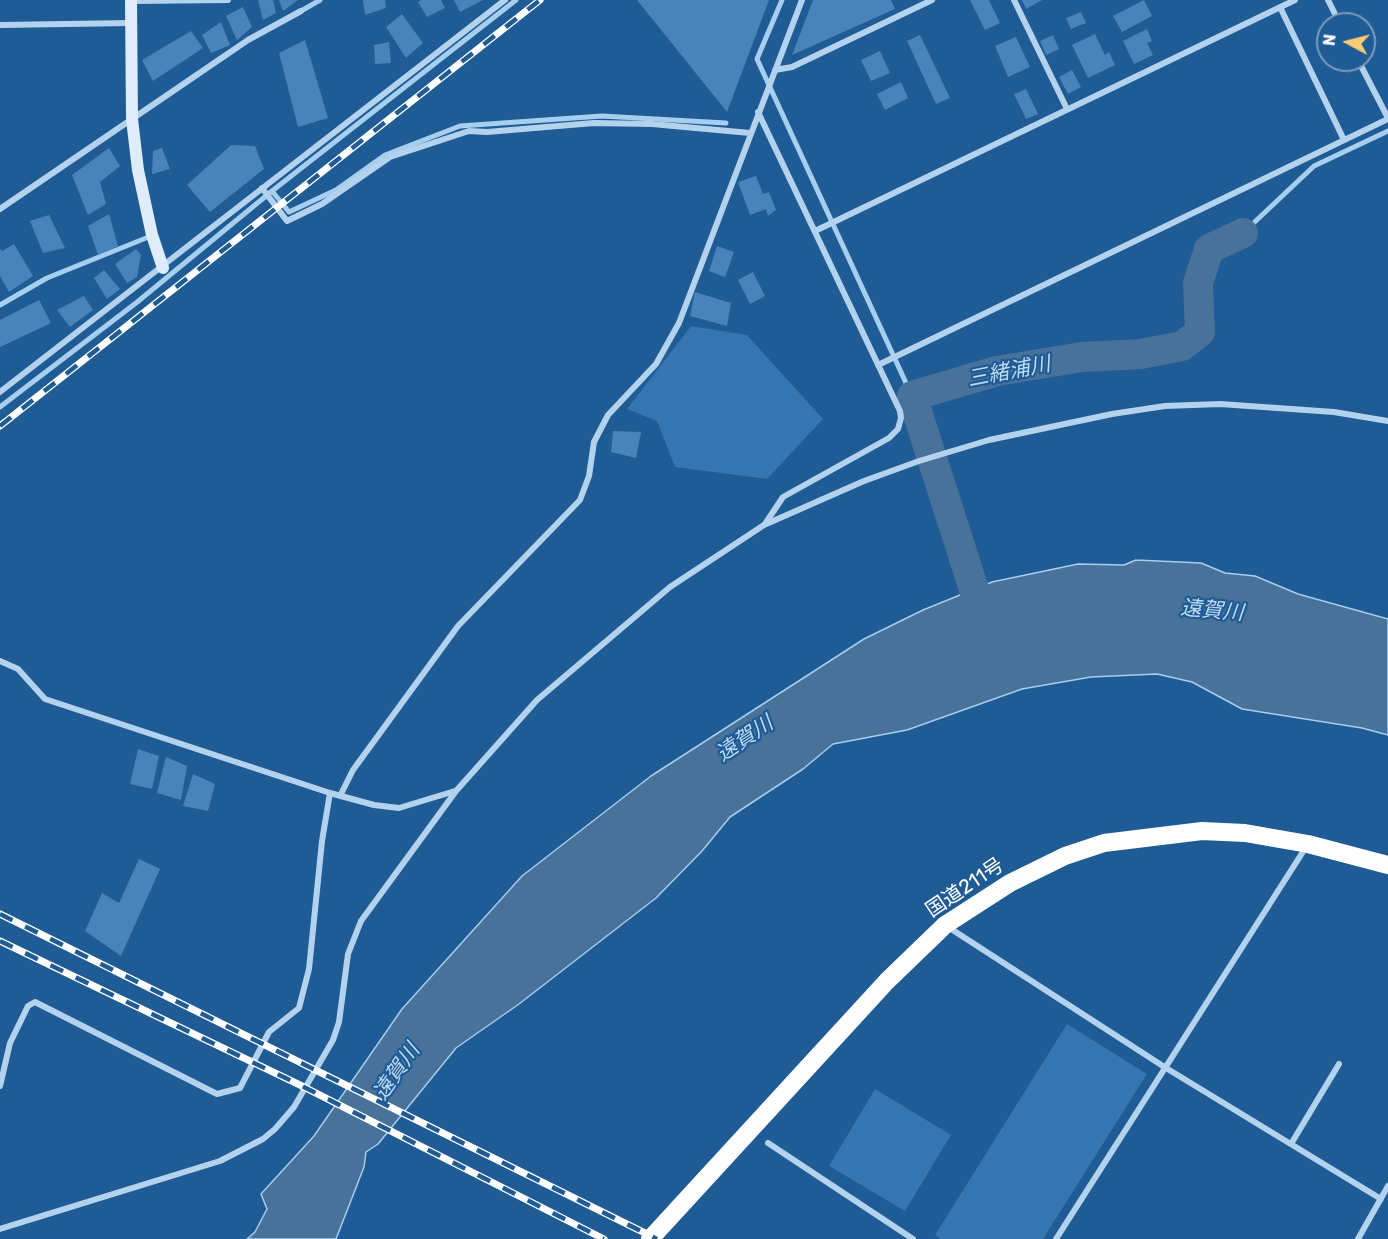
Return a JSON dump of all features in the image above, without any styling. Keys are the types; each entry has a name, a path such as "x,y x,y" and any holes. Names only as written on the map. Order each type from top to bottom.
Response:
{"highway":[{"name":"国道211号","path":"650,1239 887,981 945,925 1010,883 1065,856 1104,843 1202,831 1245,833 1308,844 1388,865"}],"street":[{"path":"163,267 138,170 132,119 130,1 228,0"},
{"path":"0,392 163,267 266,193 505,0"},
{"path":"340,796 353,770 458,626 580,500 589,476 594,442 608,415 656,364 679,323 802,0"},
{"path":"775,70 792,67 932,0"},
{"path":"1014,0 1067,109"},
{"path":"814,231 1295,0"},
{"path":"1280,7 1344,140"},
{"path":"0,209 248,40 301,10"},
{"path":"0,25 131,23"},
{"path":"878,365 1388,119 1364,72"},
{"path":"758,112 900,411 898,429 889,438 783,497 764,525"},
{"path":"266,193 287,221 322,204 390,158 469,131 487,132 594,123 652,124 750,134"},
{"path":"0,1228 220,1161 263,1139 275,1129 294,1107 333,1040 339,1022 348,954 361,921 456,791 537,700 670,587 764,525 864,481 919,462 989,440 1112,414 1166,406 1220,404 1334,412 1388,421"},
{"path":"0,661 18,669 45,699 340,796 399,808 456,791"},
{"path":"0,1086 10,1043 28,1006 35,1002 217,1094 240,1088 269,1032 299,1008 309,969 322,841 330,793"},
{"path":"1056,1239 1308,844"},
{"path":"945,925 1166,1068 1381,1199"},
{"path":"1291,1144 1339,1065"},
{"path":"768,1143 913,1239"},
{"path":"1359,1239 1388,1186"}],"shaded area":[{"path":"691,326 747,335 823,419 767,479 675,467 657,421 627,409"},
{"path":"1067,1024 1147,1074 1043,1239 941,1239 935,1235"},
{"path":"875,1089 951,1135 905,1211 829,1166"}],"water":[{"name":"遠賀川","path":"1136,560 1201,563 1225,573 1255,576 1298,594 1388,619 1388,735 1362,728 1242,709 1192,682 1157,674 1091,677 1022,689 907,730 833,744 803,769 730,817 702,851 656,898 519,1004 456,1048 378,1144 366,1152 364,1167 336,1239 247,1239 255,1232 267,1209 261,1194 314,1136 402,1009 522,876 651,776 864,639 923,610 992,582 1078,564 1124,565"}],"building":[{"path":"258,0 273,0 276,13 263,20"},
{"path":"279,0 298,0 283,11"},
{"path":"363,0 385,0 386,8 365,15"},
{"path":"441,0 445,8 427,17 418,2"},
{"path":"454,0 483,0 460,12"},
{"path":"637,0 769,0 727,112"},
{"path":"813,0 891,0 895,9 792,55"},
{"path":"970,0 989,0 1000,23 985,30"},
{"path":"1022,0 1042,0 1026,9"},
{"path":"1144,0 1152,16 1122,32 1113,16"},
{"path":"243,7 252,27 237,40 226,16"},
{"path":"1081,12 1086,23 1071,29 1066,18"},
{"path":"402,14 423,43 406,58 386,27"},
{"path":"221,22 230,45 211,53 202,35"},
{"path":"1147,29 1152,41 1147,43 1153,55 1134,64 1123,41"},
{"path":"191,31 203,48 153,81 142,60"},
{"path":"1095,34 1105,55 1109,52 1115,65 1088,78 1072,45"},
{"path":"920,35 950,98 936,104 907,41"},
{"path":"1053,35 1059,49 1046,55 1040,41"},
{"path":"1016,37 1030,67 1008,77 995,46"},
{"path":"305,40 328,118 298,127 279,53"},
{"path":"389,42 391,63 375,64 374,45"},
{"path":"880,51 890,73 871,81 861,60"},
{"path":"1072,70 1081,87 1068,94 1059,77"},
{"path":"901,82 908,98 885,110 877,94"},
{"path":"1026,89 1038,114 1026,119 1014,94"},
{"path":"231,145 255,146 264,169 210,212 187,185"},
{"path":"109,148 120,166 100,182 106,204 88,215 72,175"},
{"path":"162,148 170,169 152,174 153,151"},
{"path":"756,176 763,194 769,192 776,210 768,216 766,209 750,215 738,182"},
{"path":"109,214 118,246 98,255 88,226"},
{"path":"49,215 65,248 43,253 30,221"},
{"path":"14,244 33,276 9,292 0,276 0,249 2,251"},
{"path":"717,246 734,252 725,277 709,271"},
{"path":"136,249 141,255 137,277 127,283 115,264"},
{"path":"104,270 120,289 107,299 94,278"},
{"path":"753,272 765,296 750,304 738,280"},
{"path":"695,292 731,303 727,326 690,316"},
{"path":"84,296 93,310 70,327 57,310"},
{"path":"39,300 51,323 0,347 0,320"},
{"path":"613,431 641,432 636,458 611,452"},
{"path":"138,749 159,756 152,789 130,784"},
{"path":"166,757 187,766 181,800 157,793"},
{"path":"193,774 215,784 208,811 183,806"},
{"path":"139,859 160,869 121,956 85,931 102,893 119,903"}],"waterway":[{"path":"301,11 320,0"},
{"path":"272,191 516,0"},
{"path":"782,0 757,59 912,396"},
{"path":"0,407 136,303 272,191 289,212 336,190 385,155 460,126 602,116 726,123"},
{"path":"1243,233 1314,166 1388,131"},
{"name":"三緒浦川","path":"979,605 912,396 997,371 1082,357 1141,354 1182,346 1200,332 1198,283 1209,249 1243,233"},
{"path":"0,305 47,278 151,236"}],"railway":[{"path":"0,426 540,0"},
{"path":"0,914 657,1239"},
{"path":"0,941 300,1085 604,1239"}]}
